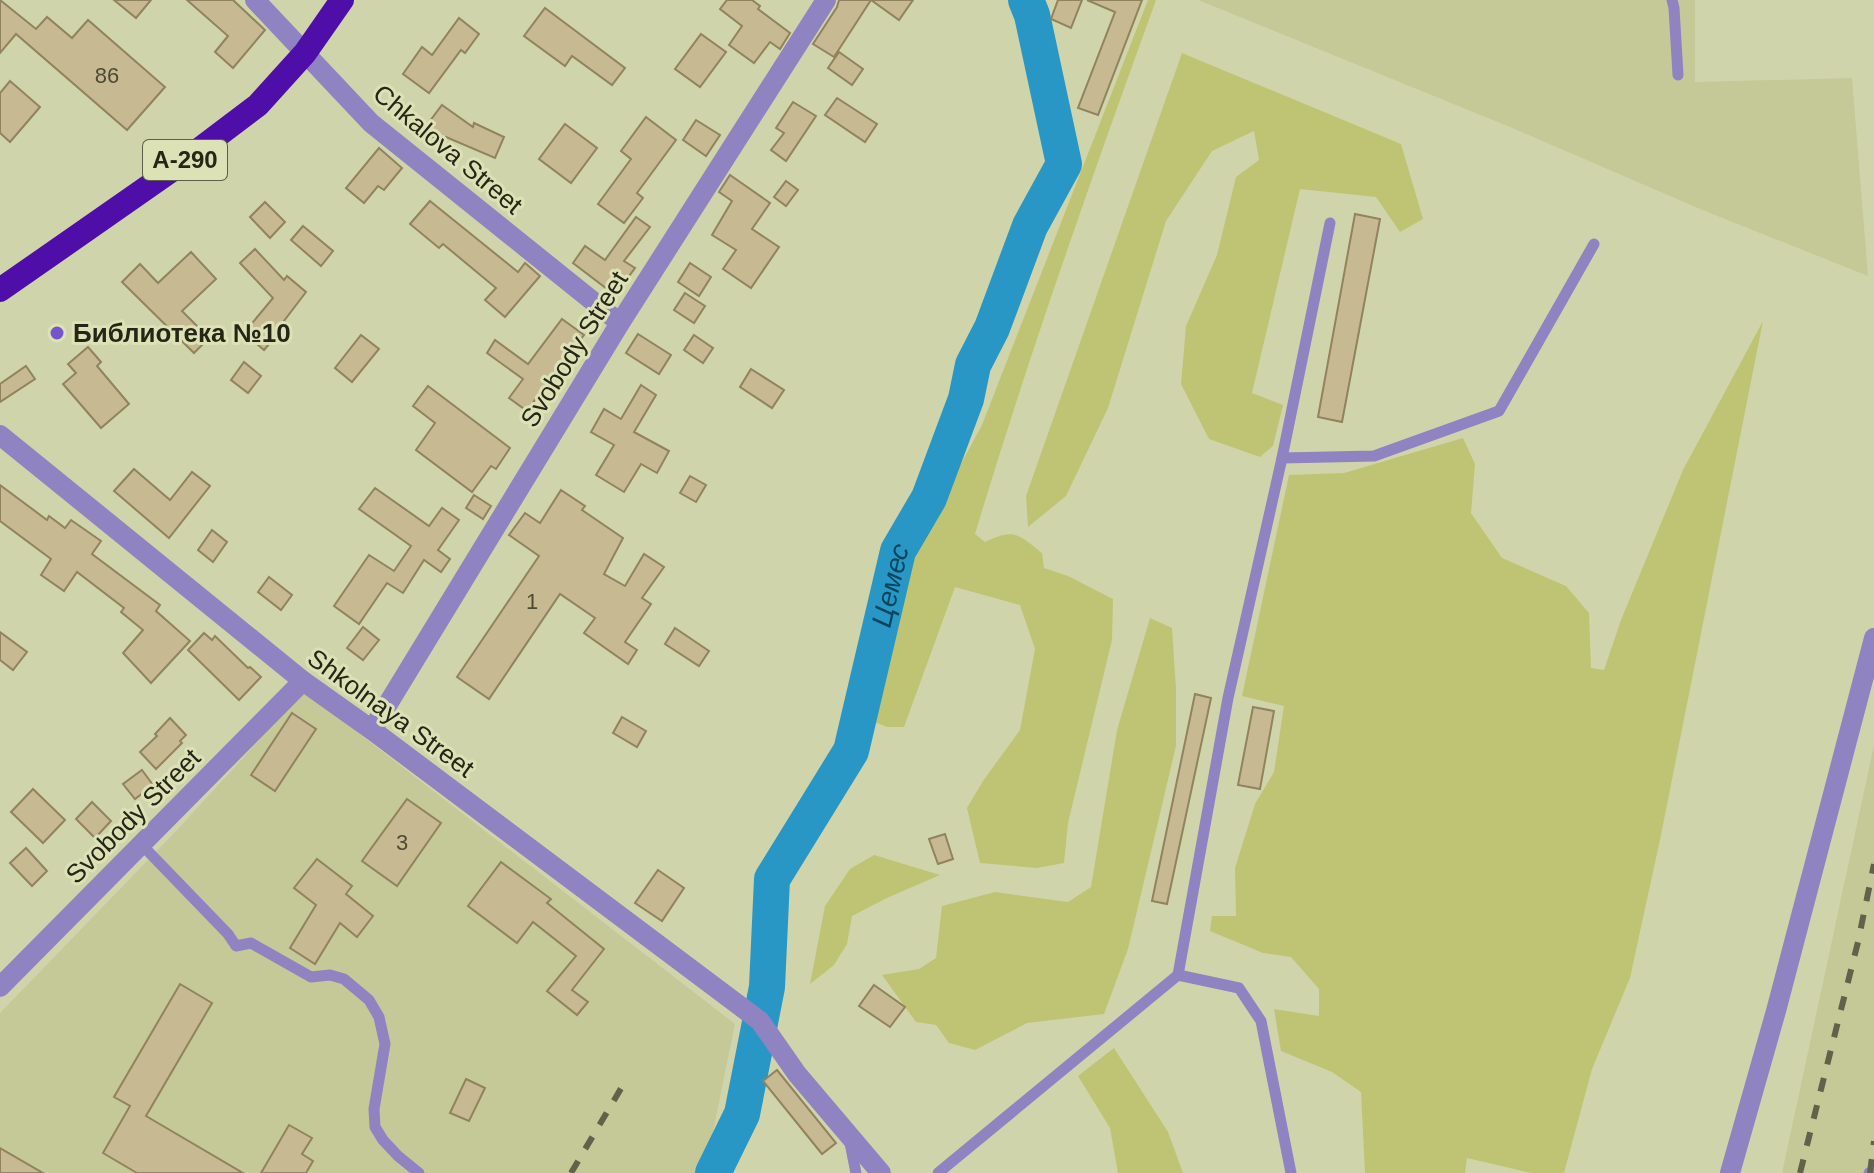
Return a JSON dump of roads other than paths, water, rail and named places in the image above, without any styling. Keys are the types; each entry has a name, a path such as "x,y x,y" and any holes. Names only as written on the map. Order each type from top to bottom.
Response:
{"highway":[{"name":"А-290","path":"0,290 172,170 258,105 305,53 342,0"}],"street":[{"name":"Chkalova Street","path":"255,0 371,123 620,323"},
{"name":"Svobody Street","path":"372,730 620,323 826,0"},
{"name":"Shkolnaya Street","path":"1,437 303,681 760,1021 797,1074 881,1173"},
{"path":"1730,1173 1874,638"},
{"name":"Svobody Street","path":"0,987 303,681"}],"lane":[{"path":"1672,0 1678,75"},
{"path":"938,1173 1178,975 1228,698 1282,458 1330,223"},
{"path":"1282,458 1374,456 1499,411 1594,244"},
{"path":"141,844 236,946 251,943 311,977 330,975 344,979 369,1000 379,1017 385,1044 374,1109 375,1127 398,1156 419,1173"},
{"path":"1178,975 1239,988 1261,1021 1291,1173"},
{"path":"848,1135 856,1173"}],"waterway":[{"name":"Цемес","path":"713,1173 742,1114 767,987 772,879 851,751 898,551 929,498 966,399 973,365 992,328 1030,226 1064,164 1032,15 1026,0"}],"railway":[{"path":"1800,1173 1858,942 1874,864"},
{"path":"571,1173 626,1080"},
{"path":"1870,1173 1874,1141"}],"place":[{"name":"Библиотека №10","path":"57,333"}]}
